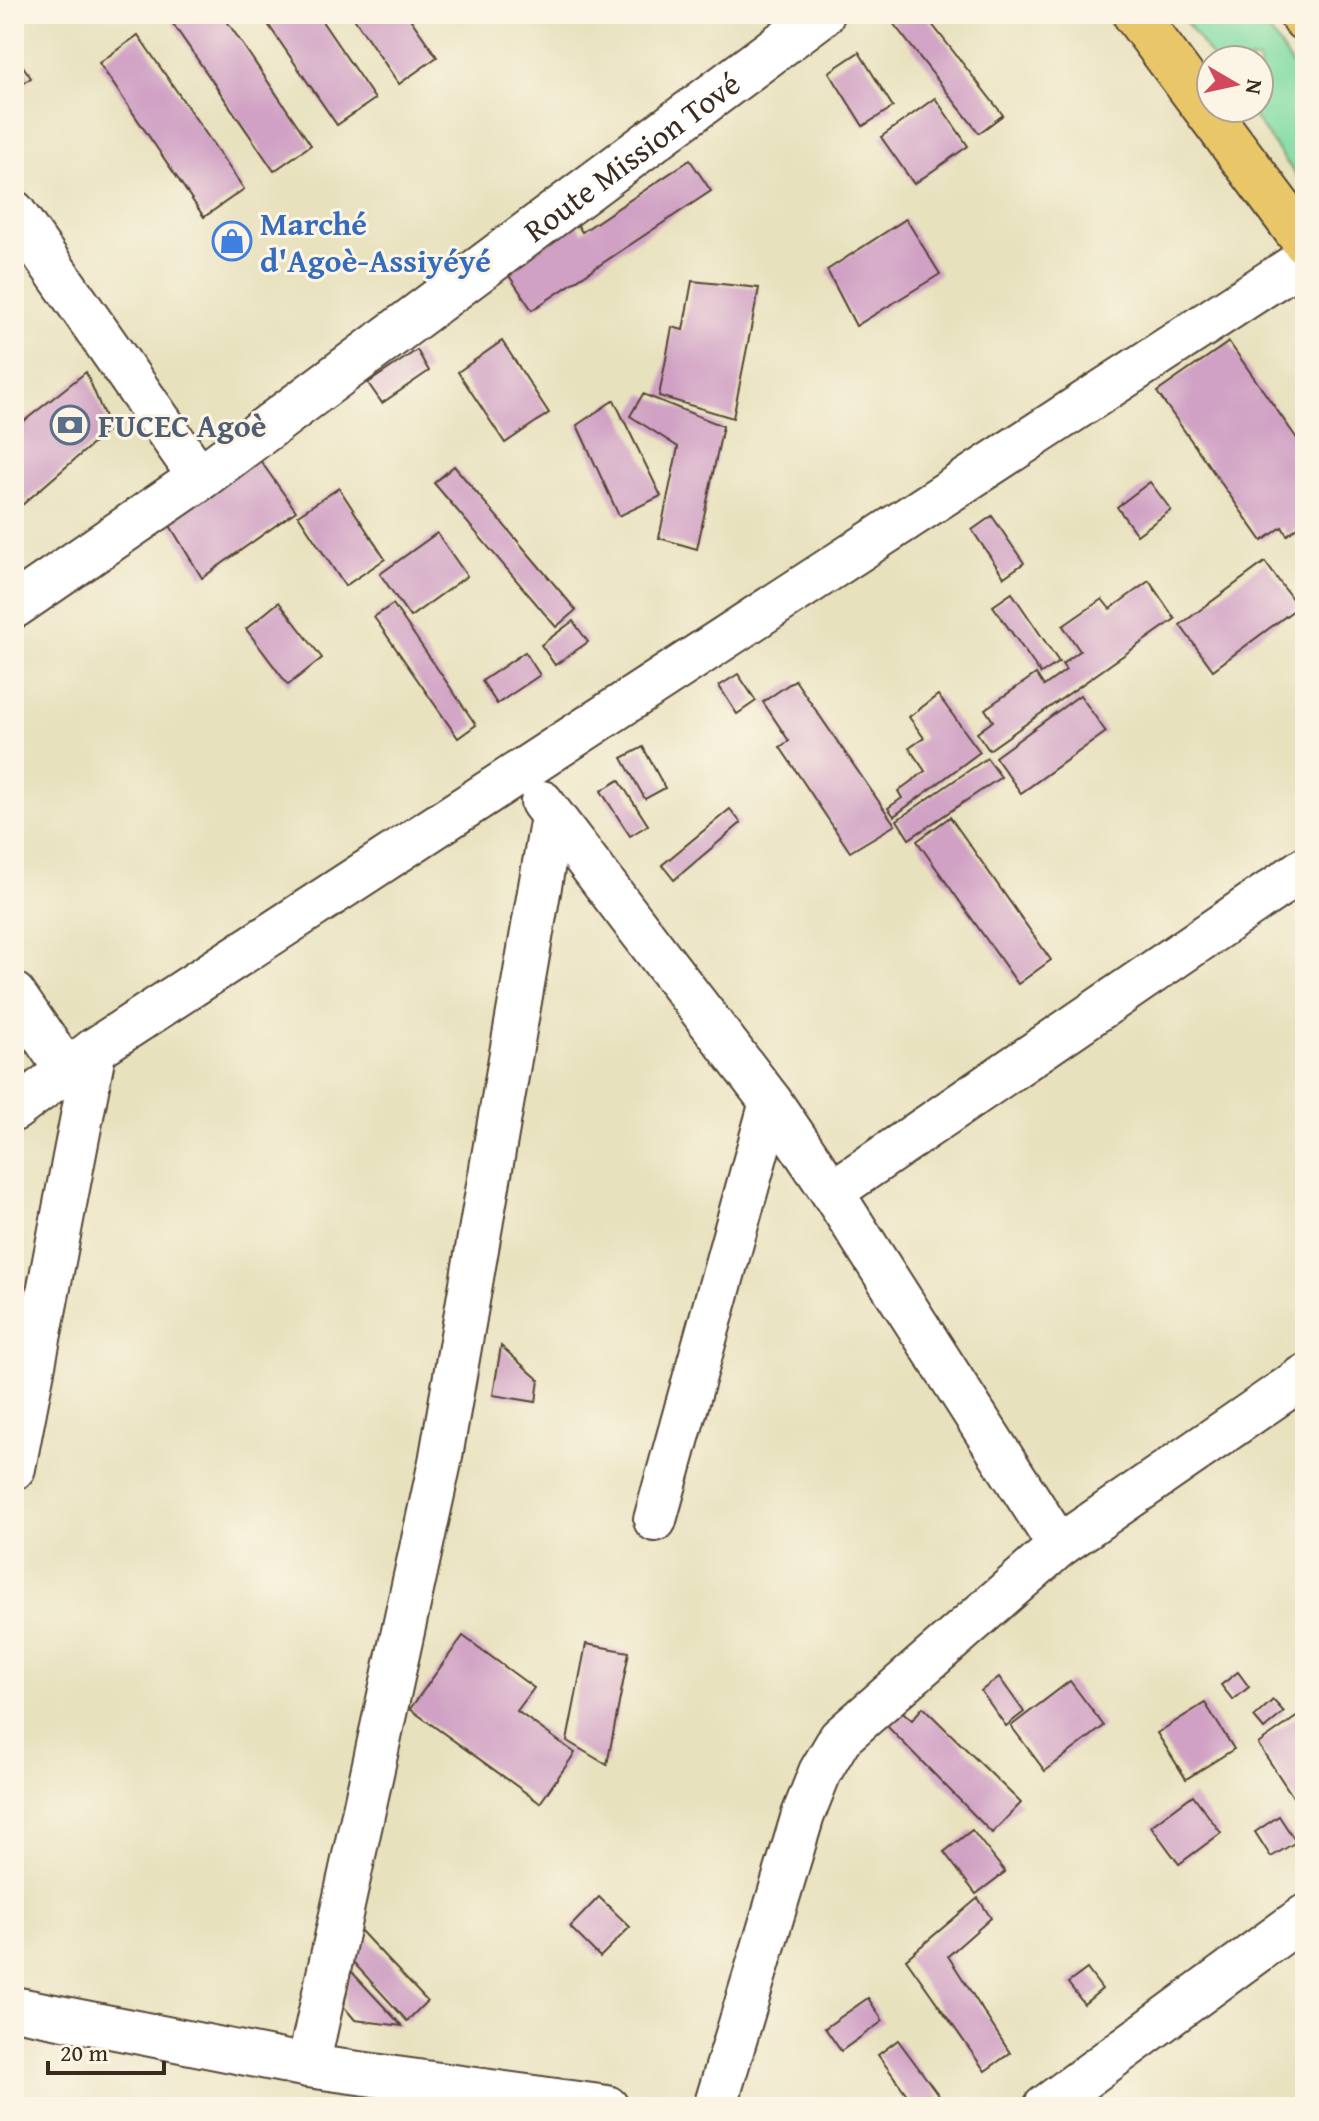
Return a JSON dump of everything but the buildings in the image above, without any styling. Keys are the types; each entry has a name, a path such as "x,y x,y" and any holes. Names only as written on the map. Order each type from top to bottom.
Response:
{"main road":[{"path":"1135,14 1305,242"},
{"path":"1301,14 1305,19"}],"street":[{"name":"Route Mission Tové","path":"14,606 200,478 822,14"},
{"path":"14,212 200,478"},
{"path":"14,1110 81,1060 1305,259"},
{"path":"522,771 552,817 771,1102 1059,1546"},
{"path":"308,2066 440,1462 552,817"},
{"path":"832,1192 1305,868"},
{"path":"14,994 81,1060"},
{"path":"14,1468 81,1060"},
{"path":"655,1520 771,1102"},
{"path":"715,2107 803,1815 820,1772 840,1738 1059,1546 1305,1376"},
{"path":"1045,2107 1305,1916"},
{"path":"14,2008 308,2066 607,2107"}],"green space":[{"path":"1180,14 1259,14 1305,85 1305,188 1259,124 1275,124 1275,44 1202,44"}],"place":[{"name":"Marché d'Agoè-Assiyéyé","path":"232,241"},
{"name":"FUCEC Agoè","path":"70,425"}]}
